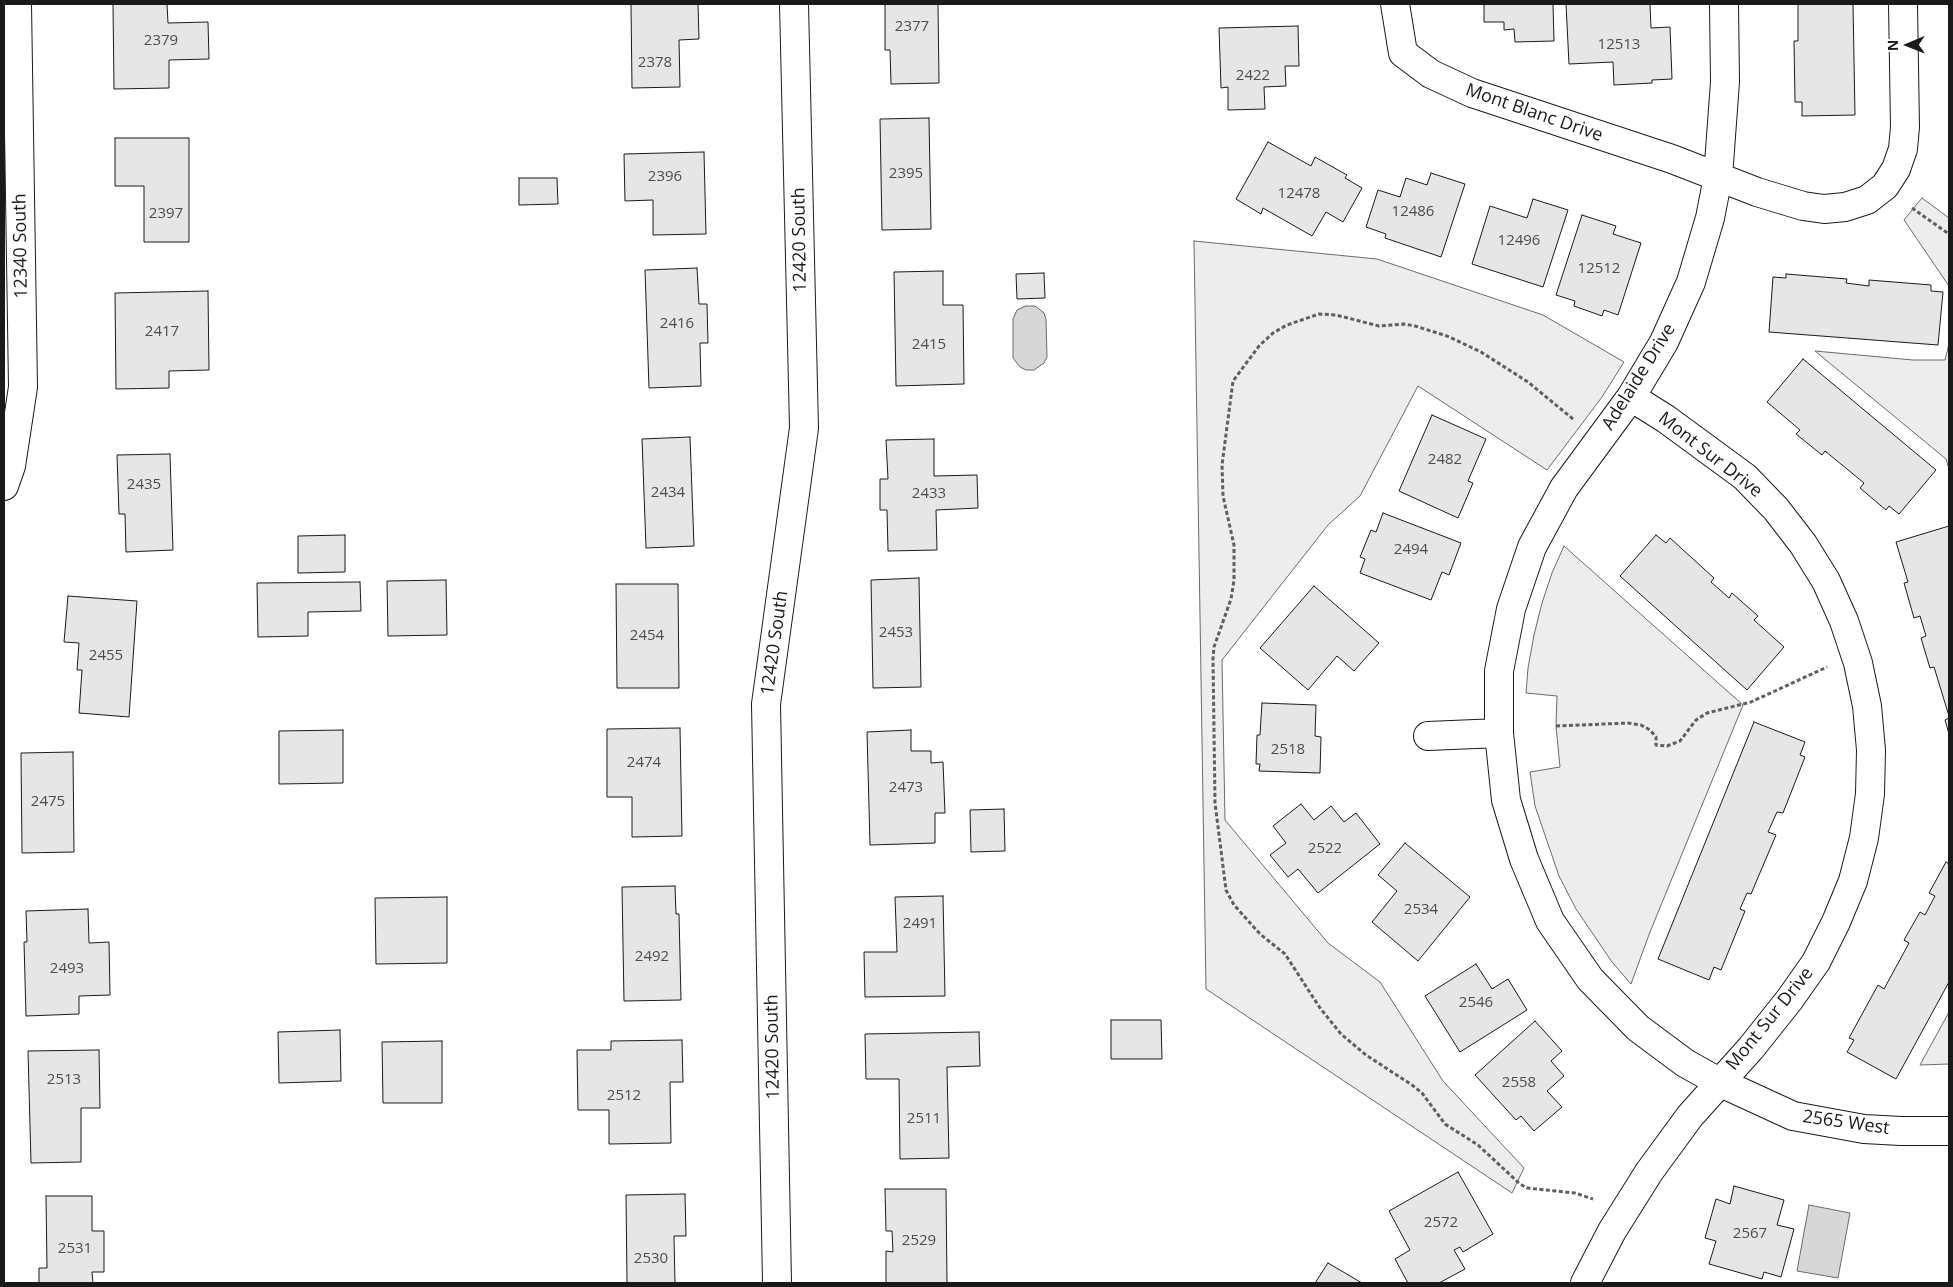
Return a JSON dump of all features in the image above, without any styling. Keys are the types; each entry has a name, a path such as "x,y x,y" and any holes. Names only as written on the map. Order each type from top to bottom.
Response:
{"street":[{"name":"12340 South","path":"4,486 11,466 23,387 17,4"},
{"name":"12420 South","path":"777,1283 766,704 804,428 794,4"},
{"name":"Mont Blanc Drive","path":"1395,4 1403,53 1431,74 1472,93 1672,159 1757,192 1803,206 1824,209 1845,207 1867,200 1885,186 1896,169 1903,149 1905,128 1903,4"},
{"name":"Adelaide Drive","path":"1719,1082 1685,1063 1638,1028 1590,979 1550,921 1524,859 1506,800 1499,733 1499,671 1511,609 1532,547 1564,488 1631,397 1664,342 1691,282 1710,218 1718,177 1725,82 1724,4"},
{"name":"Mont Sur Drive","path":"1585,1283 1612,1231 1649,1172 1690,1116 1751,1048 1816,962 1836,922 1852,881 1864,838 1870,794 1871,750 1867,706 1858,663 1844,621 1826,581 1803,544 1776,509 1745,478 1666,419 1631,397"},
{"path":"1428,736 1499,733"},
{"name":"2565 West","path":"1719,1082 1793,1116 1829,1124 1882,1130 1949,1131"}],"path":[{"path":"1912,208 1949,234"},
{"path":"1573,419 1528,382 1481,352 1447,336 1415,326 1404,324 1379,326 1336,315 1319,314 1288,324 1273,333 1258,346 1233,381 1222,465 1223,496 1234,545 1234,580 1231,599 1214,647 1215,793 1216,819 1226,890 1234,905 1246,920 1285,954 1320,1008 1341,1034 1366,1055 1422,1093 1445,1124 1478,1145 1520,1184 1527,1188 1575,1193 1593,1199"},
{"path":"1556,726 1641,724 1656,737 1656,745 1667,746 1680,741 1696,720 1707,713 1751,702 1827,667"}],"shaded area":[{"path":"1922,198 1949,218 1949,286 1904,220"},
{"path":"1194,241 1377,259 1543,315 1624,362 1602,397 1547,470 1418,386 1360,496 1328,525 1222,660 1225,820 1328,943 1380,982 1443,1081 1524,1168 1512,1193 1206,989"},
{"path":"1026,306 1035,306 1044,313 1046,319 1047,357 1044,363 1034,370 1026,370 1020,367 1013,358 1013,319 1017,310"},
{"path":"1949,344 1949,469 1946,459 1815,351 1913,360 1945,360"},
{"path":"1564,546 1743,705 1650,932 1631,984 1612,962 1576,909 1559,876 1535,806 1530,772 1560,767 1556,726 1557,696 1526,693 1528,668 1542,603"},
{"path":"1949,1012 1949,1064 1920,1065"},
{"path":"1809,1205 1850,1213 1838,1278 1797,1271"}],"building":[{"path":"113,4 167,4 168,23 208,22 209,59 169,60 169,88 114,89"},
{"path":"631,4 698,4 699,39 679,40 680,87 632,88"},
{"path":"885,4 938,4 939,83 891,84 890,50 885,50"},
{"path":"1484,4 1553,4 1554,41 1515,42 1514,29 1504,30 1504,22 1484,22"},
{"path":"1566,4 1650,4 1651,28 1670,27 1672,79 1652,80 1652,83 1614,85 1613,62 1569,64"},
{"path":"1798,4 1853,4 1855,115 1802,116 1802,102 1795,102 1794,41 1798,41"},
{"path":"1298,26 1299,66 1285,66 1286,86 1264,87 1265,109 1228,110 1228,87 1221,88 1219,28"},
{"path":"929,118 931,229 882,230 880,119"},
{"path":"115,138 189,138 189,242 144,242 144,186 115,186"},
{"path":"1268,142 1311,166 1315,157 1347,175 1345,178 1362,188 1343,222 1326,212 1312,236 1263,208 1261,214 1236,199"},
{"path":"704,152 706,234 653,235 653,200 625,201 624,154"},
{"path":"1431,173 1465,184 1441,257 1385,238 1386,234 1366,227 1378,190 1400,197 1406,178 1427,185"},
{"path":"519,178 557,178 558,204 519,205"},
{"path":"1533,199 1568,210 1543,287 1472,264 1490,206 1527,218"},
{"path":"1582,215 1616,226 1613,234 1641,243 1618,315 1604,310 1602,316 1574,306 1575,301 1556,295"},
{"path":"697,268 699,304 707,304 708,343 700,343 701,386 649,388 645,270"},
{"path":"943,271 943,305 963,305 964,384 896,386 894,272"},
{"path":"1044,273 1045,298 1017,299 1016,274"},
{"path":"1786,274 1847,279 1846,283 1869,286 1869,280 1931,285 1931,291 1943,292 1938,345 1769,332 1773,277 1786,278"},
{"path":"208,291 209,370 169,371 169,388 116,389 115,293"},
{"path":"1803,359 1936,470 1899,514 1889,506 1886,510 1860,488 1864,483 1825,451 1822,455 1796,434 1800,430 1767,402"},
{"path":"1432,415 1486,439 1468,481 1473,483 1458,518 1399,491"},
{"path":"690,437 694,546 646,548 642,439"},
{"path":"934,439 934,476 977,475 978,508 936,510 937,550 888,551 887,510 880,510 880,479 888,479 886,440"},
{"path":"170,454 173,550 126,552 125,514 119,514 117,455"},
{"path":"1383,513 1461,543 1449,575 1442,572 1431,600 1360,573 1365,559 1360,557 1371,530 1376,532"},
{"path":"1949,526 1949,716 1934,667 1930,668 1921,638 1926,636 1920,616 1914,618 1904,583 1908,582 1896,542"},
{"path":"345,535 345,572 298,573 298,536"},
{"path":"1656,535 1666,543 1670,538 1714,578 1711,582 1729,598 1732,593 1758,616 1754,620 1784,647 1747,690 1620,576"},
{"path":"919,578 921,687 873,688 871,580"},
{"path":"446,580 447,635 388,636 387,581"},
{"path":"360,582 361,611 308,612 308,636 258,637 257,583"},
{"path":"616,584 678,584 679,688 617,688"},
{"path":"1314,586 1379,643 1354,671 1337,656 1308,690 1260,648"},
{"path":"68,596 137,601 129,717 79,713 82,670 77,670 79,643 64,642"},
{"path":"1262,703 1316,705 1315,736 1321,737 1320,773 1259,771 1260,764 1256,764 1257,735 1260,735"},
{"path":"1949,718 1949,734 1945,720"},
{"path":"1754,722 1805,742 1800,755 1805,757 1783,813 1777,812 1768,832 1776,835 1751,894 1747,893 1740,909 1745,911 1721,970 1714,967 1709,980 1658,959"},
{"path":"680,728 682,836 632,837 632,797 607,797 607,729"},
{"path":"343,730 343,783 279,784 279,731"},
{"path":"911,730 911,751 931,751 931,763 943,762 945,813 935,813 935,843 870,845 867,732"},
{"path":"73,752 74,852 22,853 21,753"},
{"path":"1301,804 1314,820 1331,806 1344,822 1356,813 1380,844 1318,893 1298,869 1288,877 1270,855 1286,843 1273,826"},
{"path":"1004,809 1005,851 971,852 970,810"},
{"path":"1405,843 1470,897 1418,961 1372,922 1397,891 1378,875"},
{"path":"1946,862 1949,864 1949,982 1896,1079 1847,1052 1854,1040 1849,1038 1878,985 1884,989 1909,943 1904,940 1920,912 1925,915 1935,896 1929,893"},
{"path":"675,886 676,914 679,914 681,1000 624,1001 622,887"},
{"path":"943,896 945,996 865,997 864,952 897,952 895,897"},
{"path":"447,897 447,963 376,964 375,898"},
{"path":"88,909 89,943 109,942 110,995 79,996 79,1014 26,1016 24,942 27,942 26,911"},
{"path":"1476,964 1492,989 1508,979 1527,1010 1460,1052 1425,996"},
{"path":"1111,1020 1161,1020 1162,1059 1111,1059"},
{"path":"1535,1021 1562,1051 1551,1061 1564,1076 1547,1091 1562,1107 1534,1131 1521,1116 1516,1120 1475,1075"},
{"path":"340,1030 341,1081 279,1083 278,1032"},
{"path":"979,1032 980,1066 947,1067 949,1158 900,1159 899,1079 866,1079 865,1034"},
{"path":"682,1040 683,1082 670,1082 671,1143 609,1144 609,1110 578,1110 577,1050 611,1050 611,1041"},
{"path":"442,1041 442,1103 383,1103 382,1042"},
{"path":"99,1050 100,1108 81,1108 81,1162 31,1163 28,1051"},
{"path":"1458,1172 1493,1234 1463,1252 1460,1247 1454,1250 1465,1269 1439,1283 1408,1283 1395,1259 1410,1250 1389,1211"},
{"path":"1734,1186 1784,1200 1777,1225 1794,1229 1781,1277 1764,1272 1762,1279 1709,1264 1716,1241 1705,1238 1716,1199 1730,1204"},
{"path":"885,1189 946,1189 947,1283 886,1283 886,1251 893,1252 892,1231 886,1231"},
{"path":"685,1194 686,1236 674,1236 675,1283 627,1283 626,1195"},
{"path":"46,1196 92,1196 92,1231 104,1231 104,1272 92,1272 93,1283 39,1283 39,1268 47,1268"},
{"path":"1328,1263 1362,1283 1315,1283"}]}
